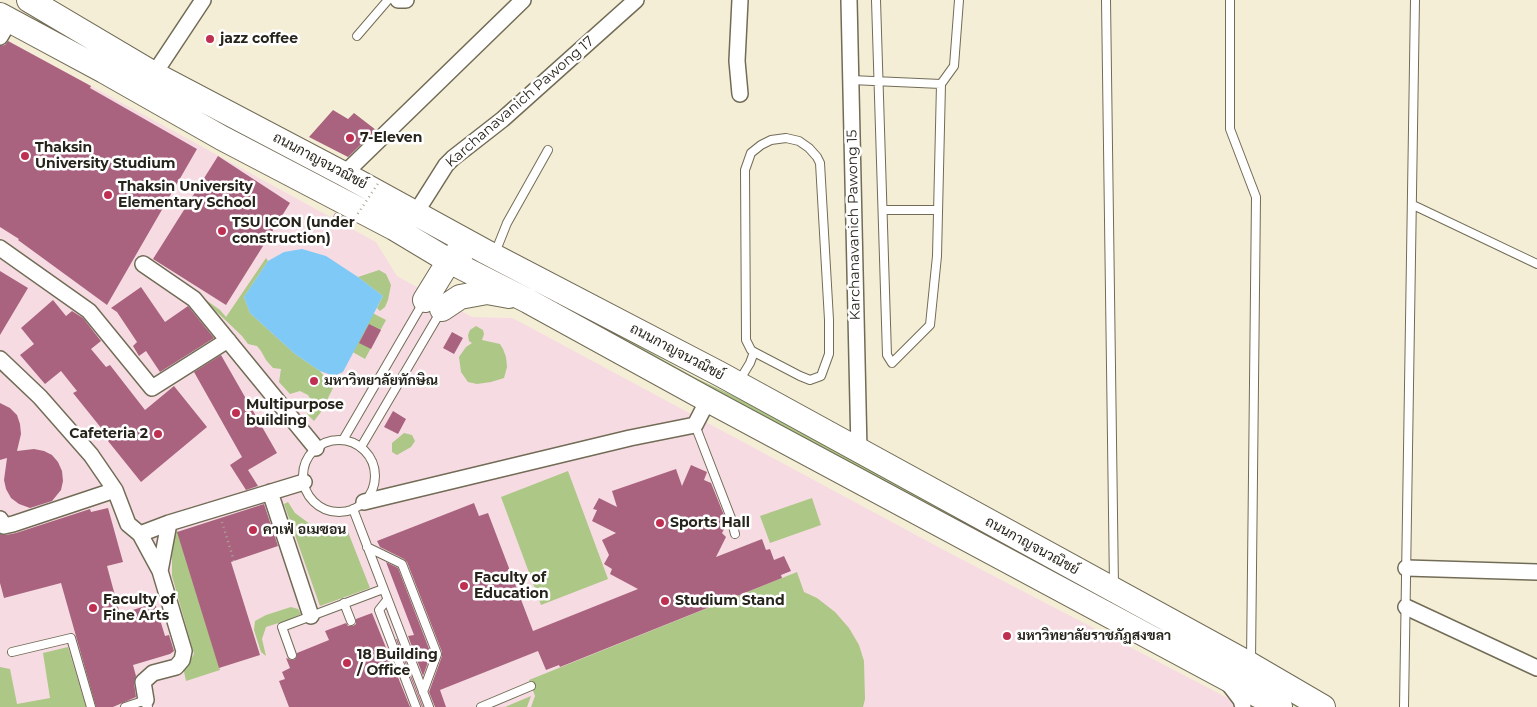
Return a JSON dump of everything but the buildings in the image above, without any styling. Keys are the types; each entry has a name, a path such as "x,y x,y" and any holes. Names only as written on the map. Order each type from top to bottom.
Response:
{"main road":[{"name":"ถนนกาญจนวณิชย์","path":"29,0 55,6 154,74 450,232 471,258 528,301 708,400 1280,707"},
{"name":"ถนนกาญจนวณิชย์","path":"3,24 104,71 222,138 394,228 471,258 737,384 1250,665 1323,707"},
{"path":"394,228 420,254 434,304"},
{"path":"434,304 471,258"},
{"path":"434,304 460,296 486,292 500,293 528,301"}],"street":[{"path":"154,74 203,0"},
{"path":"398,0 406,0"},
{"path":"344,174 523,0"},
{"name":"Karchanavanich Pawong 17","path":"415,214 446,165 453,158 503,119 636,0"},
{"path":"740,0 737,61 740,94"},
{"name":"Karchanavanich Pawong 15","path":"849,0 858,450"},
{"path":"0,248 89,311 152,388 228,340"},
{"path":"143,264 194,299 316,448"},
{"path":"0,359 47,404 91,455 115,490 128,524 140,534 160,571 184,651 182,660 176,667 153,673 143,682 147,703"},
{"path":"358,505 630,438 695,424 708,400"},
{"path":"140,534 169,523 304,482"},
{"path":"0,519 4,526 13,524 115,490"},
{"path":"270,492 311,616"},
{"path":"160,571 169,523"},
{"path":"1406,568 1537,572"},
{"path":"1406,607 1537,668"},
{"path":"1217,672 1241,700 1243,707"}],"lane":[{"path":"357,36 388,0"},
{"path":"876,0 886,356 892,363 930,325 937,256 941,84 954,66 959,0"},
{"path":"1106,0 1114,591"},
{"path":"1230,0 1230,129 1256,197 1250,665"},
{"path":"1404,707 1415,0"},
{"path":"851,80 941,84"},
{"path":"786,138 799,141 809,148 817,156 820,164 830,320 829,354 821,376 810,380 754,352 746,340 745,170 751,153 756,149 771,140 786,138"},
{"path":"471,258 507,223 548,150"},
{"path":"1413,205 1537,264"},
{"path":"883,210 937,210"},
{"path":"343,440 434,304"},
{"path":"361,447 434,304"},
{"path":"737,384 750,363 754,352"},
{"path":"695,424 732,518 734,534"},
{"path":"343,440 361,447 369,456 374,468 375,480 371,492 358,505 343,511 332,511 314,501 304,482 304,471 306,462 316,448 324,443 343,440"},
{"path":"358,505 367,547 429,707"},
{"path":"367,547 402,564 438,654 423,692"},
{"path":"292,655 282,627 383,588"},
{"path":"387,600 379,610 416,707"},
{"path":"344,604 351,621"},
{"path":"12,652 71,638 91,707"},
{"path":"480,707 531,686"},
{"path":"125,707 147,703"}],"path":[{"path":"355,218 379,182"},
{"path":"221,522 234,561"}],"shaded area":[{"name":"มหาวิทยาลัยทักษิณ","path":"0,36 376,242 397,276 472,317 512,318 522,323 944,550 1245,707 0,707"}],"green space":[{"path":"266,258 268,261 244,297 250,313 295,354 320,371 333,388 321,412 314,421 307,414 311,400 308,395 300,391 290,394 279,382 281,369 273,368 257,346 248,344 199,295 220,310 226,317"},
{"path":"479,260 528,284 694,377 752,405 1310,707 1296,707 479,263"},
{"path":"379,270 386,274 391,285 388,300 385,307 380,311 377,308 383,296 358,277"},
{"path":"361,307 386,320 365,359 342,346"},
{"path":"476,326 483,330 482,340 500,344 503,349 507,367 504,378 477,384 468,382 461,372 459,357 466,347 472,343 469,341 468,335 470,330"},
{"path":"404,433 412,435 415,441 411,447 397,455 392,452 392,443"},
{"path":"568,471 608,579 541,605 501,497"},
{"path":"812,498 821,525 770,543 760,516"},
{"path":"288,502 295,513 310,524 328,531 348,532 370,588 320,606 284,504"},
{"path":"176,527 220,670 186,681 183,667 194,654 172,576 172,556"},
{"path":"797,572 804,592 817,598 835,612 849,628 859,645 864,661 865,699 863,707 531,707 535,696 529,680"},
{"path":"291,607 298,609 301,614 266,627 262,639 266,656 261,652 254,630 255,621 266,615"},
{"path":"68,647 86,707 0,707 0,667 10,669 17,704 50,698 43,653"},
{"path":"531,696 527,707 505,707"}],"water":[{"path":"302,249 326,256 383,296 343,372 334,376 320,371 295,354 250,313 244,297 268,261 284,252"}],"place":[{"name":"jazz coffee","path":"210,39"},
{"name":"7-Eleven","path":"350,138"},
{"name":"Thaksin University Studium","path":"25,156"},
{"name":"Thaksin University Elementary School","path":"108,195"},
{"name":"TSU ICON (under construction)","path":"222,231"},
{"name":"มหาวิทยาลัยทักษิณ","path":"314,381"},
{"name":"Multipurpose building","path":"236,413"},
{"name":"Cafeteria 2","path":"158,434"},
{"name":"Sports Hall","path":"660,523"},
{"name":"คาเฟ่ อเมซอน","path":"253,530"},
{"name":"Faculty of Education","path":"464,586"},
{"name":"Studium Stand","path":"665,601"},
{"name":"Faculty of Fine Arts","path":"93,608"},
{"name":"มหาวิทยาลัยราชภัฏสงขลา","path":"1007,636"},
{"name":"18 Building / Office","path":"347,663"}]}
